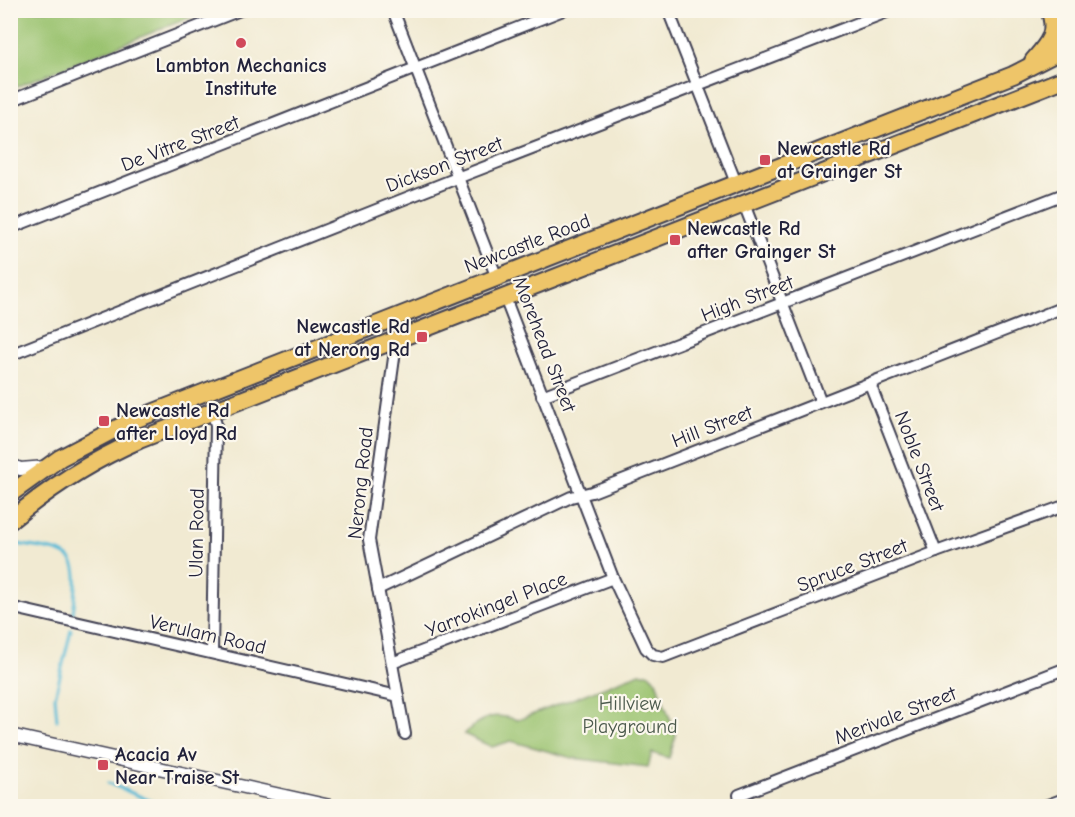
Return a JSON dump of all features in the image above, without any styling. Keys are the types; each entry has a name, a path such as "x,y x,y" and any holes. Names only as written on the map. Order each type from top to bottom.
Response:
{"highway":[{"path":"1026,69 1051,39 1053,25 1049,10"},
{"path":"1060,10 1065,15"},
{"name":"Newcastle Road","path":"11,492 46,467 95,438 129,422 1026,69 1065,49"},
{"path":"10,521 43,494 111,452 1065,79"},
{"name":"Morehead Street","path":"497,278 505,298"},
{"path":"388,320 394,341"}],"street":[{"path":"10,101 240,10"},
{"name":"Morehead Street","path":"393,10 497,278"},
{"name":"De Vitre Street","path":"10,228 563,10"},
{"path":"668,10 736,183"},
{"name":"Dickson Street","path":"10,355 457,178 892,10"},
{"name":"High Street","path":"542,396 1065,194"},
{"path":"744,204 821,402"},
{"name":"Morehead Street","path":"505,298 613,578 646,648 653,656"},
{"name":"Hill Street","path":"378,590 571,497 582,495 1065,307"},
{"name":"Nerong Road","path":"394,341 394,358 369,540 405,734"},
{"name":"Noble Street","path":"870,384 936,552"},
{"name":"Ulan Road","path":"212,653 216,425 213,413"},
{"path":"10,464 20,469 46,467"},
{"path":"11,492 43,494"},
{"name":"Spruce Street","path":"653,656 663,657 936,552 1065,506"},
{"name":"Yarrokingel Place","path":"392,663 613,578"},
{"name":"Verulam Road","path":"10,608 398,696"},
{"name":"Merivale Street","path":"739,795 1065,669"},
{"path":"10,735 330,807"},
{"path":"1045,807 1065,799"}],"green space":[{"path":"11,10 206,10 206,11 11,89"},
{"name":"Hillview Playground","path":"640,673 648,673 656,681 676,735 669,758 652,753 648,767 572,758 511,741 492,747 464,734 489,717 502,716 518,720"}],"waterway":[{"path":"17,544 63,553 70,559 75,566 76,577 73,613"},
{"path":"57,720 55,697 71,630"},
{"path":"108,783 163,806"}],"place":[{"name":"Lambton Mechanics Institute","path":"241,43"},
{"name":"Newcastle Rd at Grainger St","path":"765,160"},
{"name":"Newcastle Rd after Grainger St","path":"675,240"},
{"name":"Newcastle Rd at Nerong Rd","path":"422,337"},
{"name":"Newcastle Rd after Lloyd Rd","path":"104,421"},
{"name":"Acacia Av Near Traise St","path":"103,765"}]}
